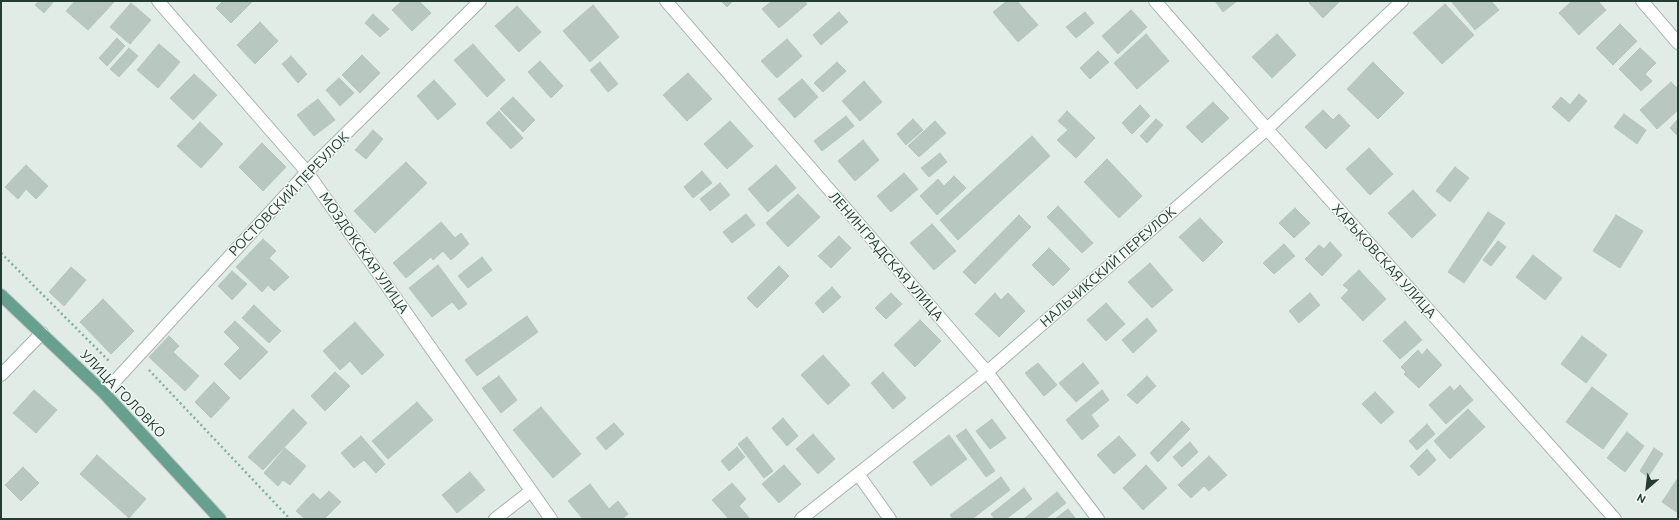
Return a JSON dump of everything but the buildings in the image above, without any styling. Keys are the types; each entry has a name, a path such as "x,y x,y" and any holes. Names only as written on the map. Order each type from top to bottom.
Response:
{"main road":[{"name":"УЛИЦА ГОЛОВКО","path":"1,295 104,393 220,519"}],"street":[{"name":"МОЗДОКСКАЯ УЛИЦА","path":"158,1 307,172 551,519"},
{"name":"РОСТОВСКИЙ ПЕРЕУЛОК","path":"104,393 307,172 480,1"},
{"name":"ЛЕНИНГРАДСКАЯ УЛИЦА","path":"666,1 987,372 1098,519"},
{"name":"ХАРЬКОВСКАЯ УЛИЦА","path":"1155,1 1266,129 1615,519"},
{"name":"НАЛЬЧИКСКИЙ ПЕРЕУЛОК","path":"801,519 987,372 1266,129 1402,1"},
{"path":"1642,1 1678,43"},
{"path":"1,375 42,333"},
{"path":"858,474 890,519"},
{"path":"495,519 530,491"}],"path":[{"path":"1,253 113,365"},
{"path":"137,357 290,519"}]}
